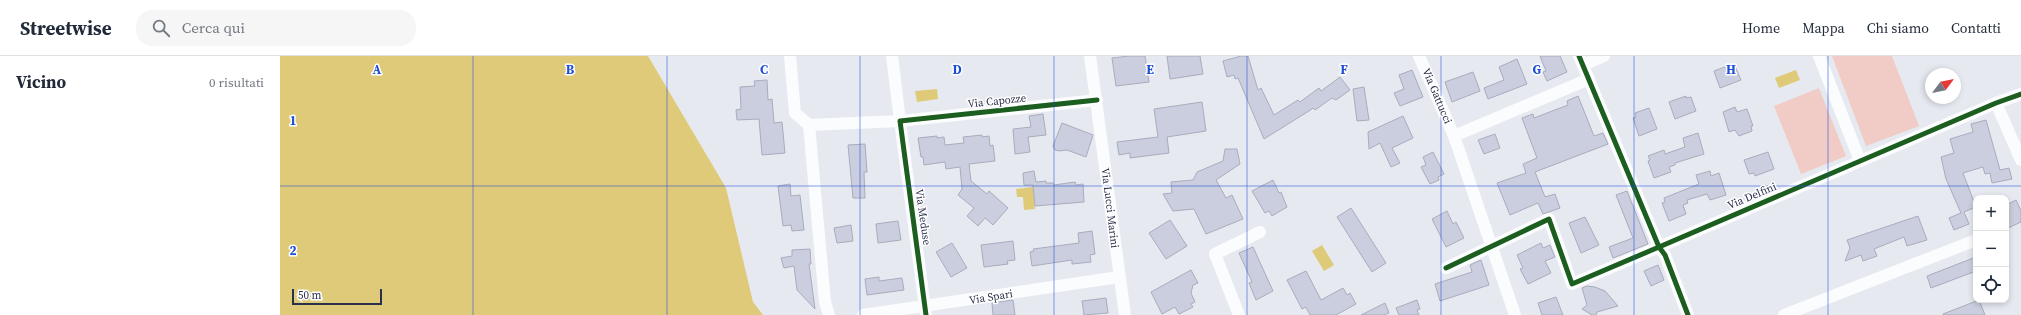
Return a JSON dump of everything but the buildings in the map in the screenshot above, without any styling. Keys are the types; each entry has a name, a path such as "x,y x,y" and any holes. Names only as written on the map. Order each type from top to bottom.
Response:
{"street":[{"path":"790,56 795,113 809,125 825,302 829,315"},
{"name":"Via Meduse","path":"892,56 926,311"},
{"name":"Via Lucci Marini","path":"1090,56 1125,315"},
{"name":"Via Gattucci","path":"1419,56 1454,136 1515,315"},
{"path":"1604,56 1581,60 1658,247 1665,255 1688,315"},
{"path":"1819,56 1860,161"},
{"path":"1454,136 1589,79"},
{"name":"Via Delfini","path":"1492,245 1549,219 1572,284 1996,103 2021,94"},
{"name":"Via Capozze","path":"809,125 900,121 1097,100"},
{"path":"1996,103 2021,160"},
{"path":"1239,315 1215,254 1260,232"},
{"path":"1784,315 1973,241"},
{"path":"1446,268 1492,245"},
{"name":"Via Spari","path":"863,315 926,311 1119,277"}],"shaded area":[{"path":"280,56 648,56 726,188 753,302 763,315 280,315"},
{"path":"1832,56 1892,56 1919,126 1866,146"},
{"path":"1796,70 1800,80 1779,88 1775,78"},
{"path":"1819,88 1846,156 1801,174 1774,106"},
{"path":"937,89 938,99 917,102 915,91"},
{"path":"1033,187 1035,209 1024,210 1023,197 1017,197 1016,189"},
{"path":"1322,245 1334,265 1324,271 1312,251"}],"cycle path":[{"path":"1579,56 1659,247 1996,103 2021,94"},
{"path":"926,315 900,121 1097,100"},
{"path":"1446,268 1549,219 1572,284 1659,247 1665,255 1688,315"}]}
